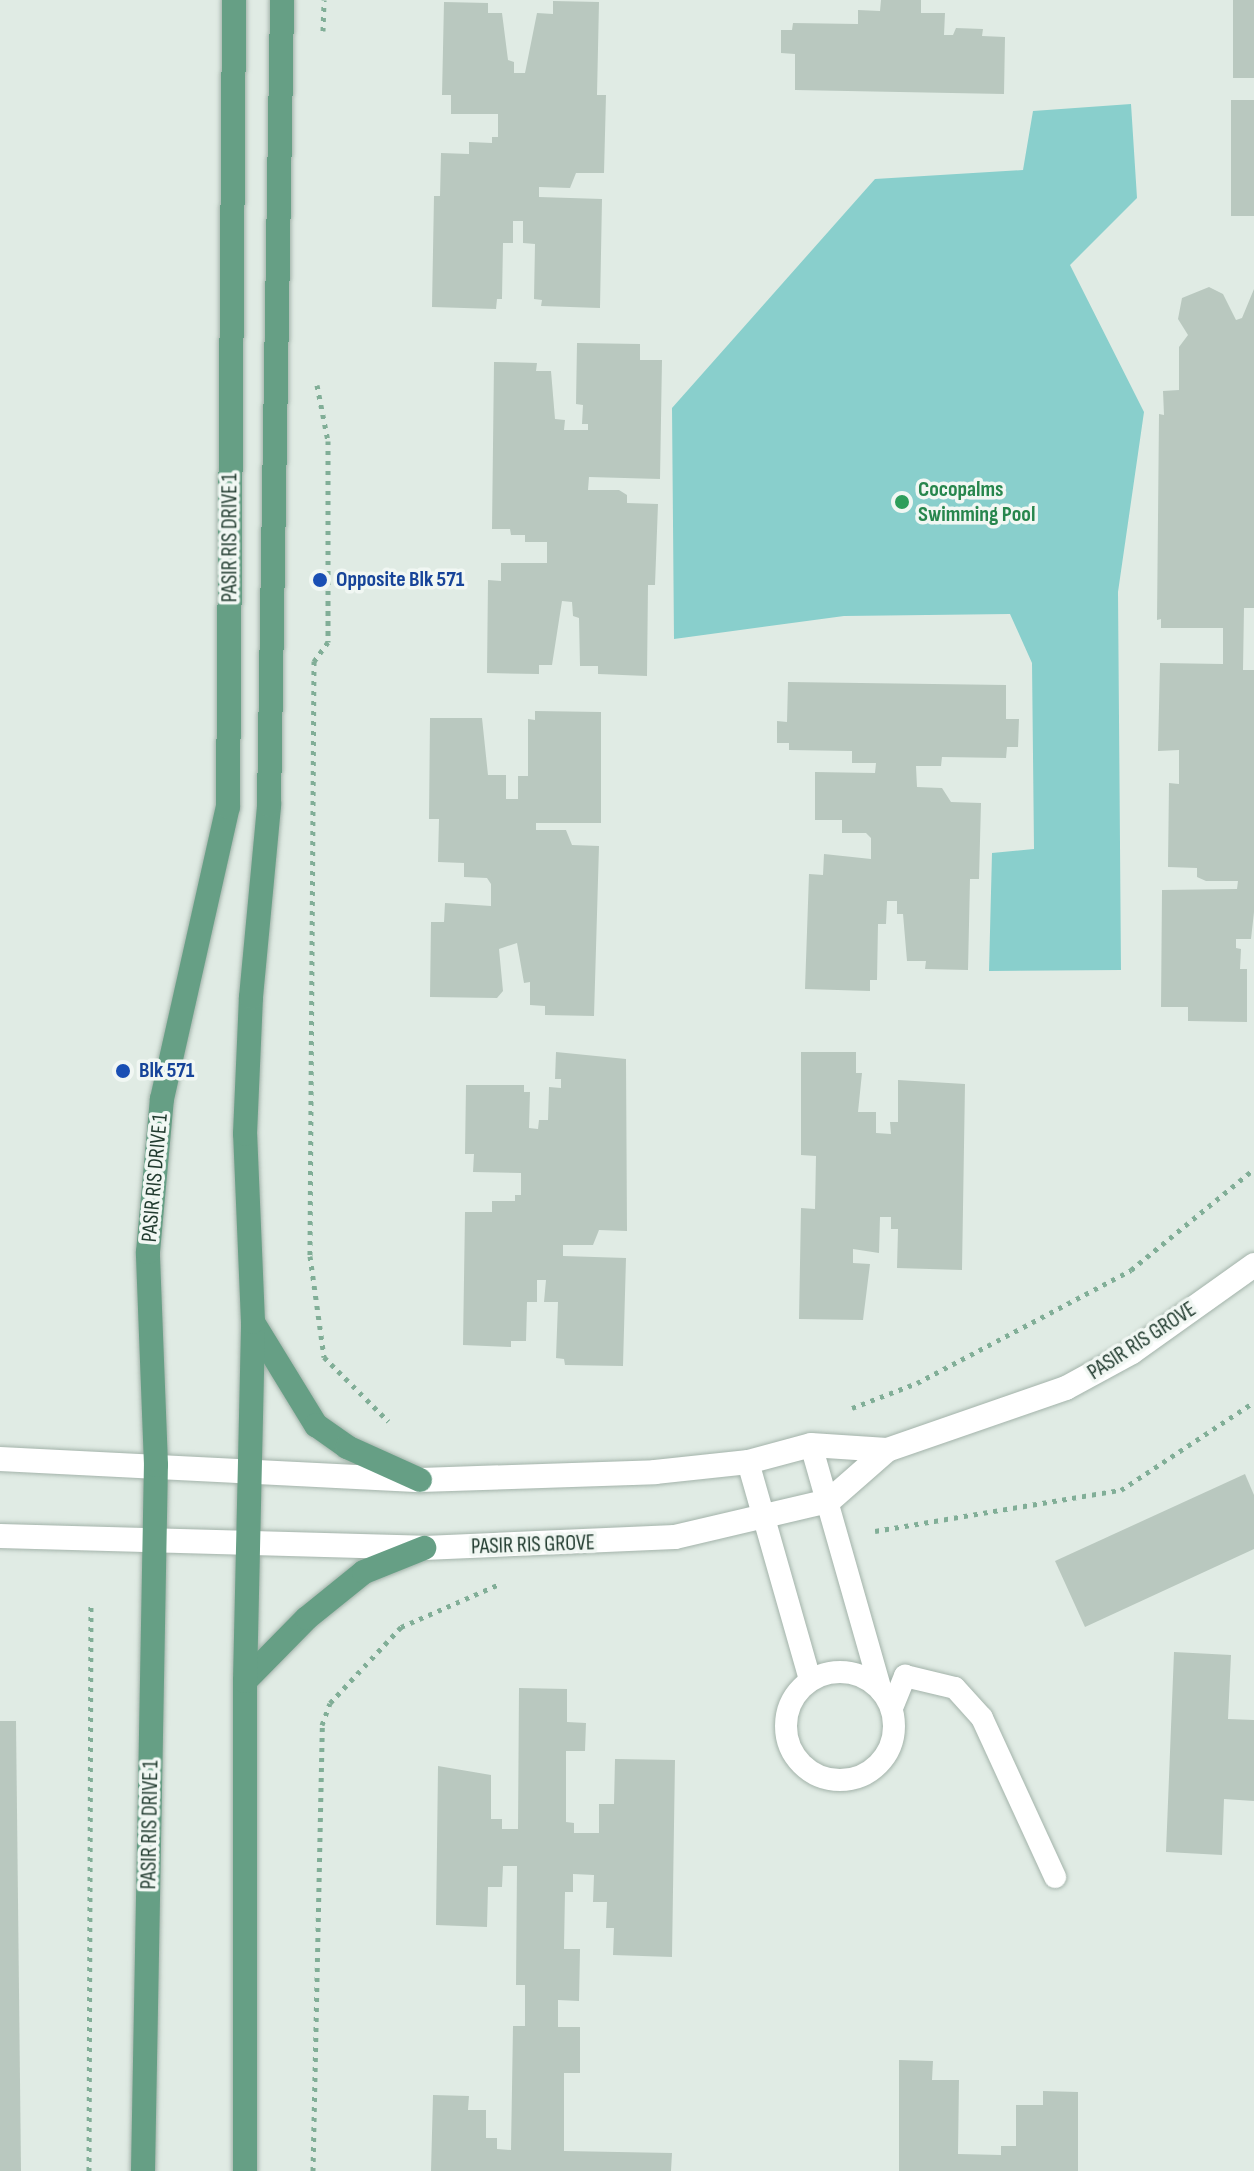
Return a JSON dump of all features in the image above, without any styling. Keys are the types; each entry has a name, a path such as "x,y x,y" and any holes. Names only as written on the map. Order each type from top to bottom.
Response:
{"main road":[{"name":"PASIR RIS DRIVE 1","path":"143,2171 156,1465 148,1252 162,1099 228,807 234,0"},
{"name":"PASIR RIS DRIVE 1","path":"245,2171 245,1681 253,1322 245,1134 251,997 269,805 282,0"},
{"path":"253,1322 316,1425 347,1447 420,1480"},
{"path":"245,1681 307,1618 364,1572 424,1548"}],"street":[{"name":"PASIR RIS GROVE","path":"0,1536 155,1544 424,1548 675,1537 763,1519 829,1501 887,1450 1066,1388 1132,1352 1254,1265"},
{"name":"PASIR RIS GROVE","path":"0,1459 420,1480 655,1472 748,1462 811,1445 887,1450"}],"lane":[{"path":"811,1445 829,1501 838,1537 886,1699 895,1732 887,1755 870,1772 847,1781 824,1778 803,1765 789,1746 786,1721 794,1698 810,1680 835,1672 860,1675 886,1699"},
{"path":"748,1462 810,1680"},
{"path":"886,1699 905,1676 955,1688 982,1718 1055,1877"}],"path":[{"path":"323,47 324,0"},
{"path":"316,379 328,441 328,642 314,661 310,1256 324,1357 398,1430"},
{"path":"838,1413 917,1383 1131,1270 1254,1169"},
{"path":"838,1537 1121,1490 1254,1402"},
{"path":"313,2171 322,1725 330,1703 401,1627 504,1583"},
{"path":"89,2171 91,1602"}],"water":[{"name":"Cocopalms Swimming Pool","path":"1131,104 1137,198 1070,265 1144,412 1118,592 1121,970 989,971 992,853 1034,849 1032,663 1010,614 844,616 674,639 672,408 875,179 1023,170 1033,111"}],"building":[{"path":"881,0 921,0 921,13 945,13 944,35 953,35 956,28 983,29 982,36 1005,37 1004,94 795,90 795,54 781,53 781,30 792,30 793,23 858,24 858,10 880,11"},
{"path":"1233,0 1254,0 1254,78 1233,78"},
{"path":"553,1 599,2 597,95 606,95 604,173 576,173 570,188 539,187 539,197 602,199 600,308 541,306 542,300 534,299 535,244 523,243 523,221 513,221 513,243 503,243 502,299 497,299 496,309 432,307 434,196 440,196 441,153 469,154 469,142 492,143 492,137 498,137 498,114 451,114 451,95 442,95 444,2 488,3 488,13 502,13 508,60 514,62 514,73 525,73 537,13 553,14"},
{"path":"1231,100 1254,100 1254,216 1231,216"},
{"path":"1209,287 1223,294 1236,320 1242,318 1254,289 1254,608 1244,608 1243,670 1254,670 1254,912 1251,939 1236,939 1236,948 1241,949 1240,969 1247,969 1247,1022 1188,1021 1188,1007 1161,1007 1162,890 1237,889 1238,881 1206,881 1197,877 1197,868 1168,867 1169,783 1179,784 1179,750 1158,751 1160,663 1223,664 1223,628 1161,628 1161,619 1157,620 1159,414 1164,415 1163,391 1179,390 1179,347 1188,335 1178,319 1182,298"},
{"path":"577,343 640,344 640,360 662,360 660,479 589,477 588,490 619,490 627,495 627,503 658,504 655,585 648,585 647,676 598,674 598,666 580,666 579,618 573,616 572,602 562,601 552,665 539,665 539,674 487,673 488,580 501,581 501,563 547,563 547,542 525,542 525,535 511,535 510,529 492,529 494,362 537,363 536,371 551,371 555,419 565,420 564,430 588,430 588,424 582,424 583,405 576,404"},
{"path":"788,682 1006,685 1006,719 1019,719 1018,747 1007,747 1006,758 942,757 941,766 916,766 917,787 942,788 951,802 981,803 979,879 970,879 968,970 925,969 926,961 907,961 903,914 897,914 897,901 887,901 886,924 878,924 877,980 870,980 870,991 805,989 809,874 823,875 824,854 871,859 871,838 866,833 842,833 842,820 815,820 815,772 875,773 876,763 852,763 852,751 789,750 789,743 777,743 777,721 787,722"},
{"path":"535,711 601,712 601,823 536,823 536,830 566,830 572,845 599,846 594,1016 545,1015 545,1006 530,1005 530,982 524,983 517,943 499,949 503,991 497,998 430,997 431,922 444,922 445,903 491,906 491,884 487,878 464,877 464,863 438,862 439,819 429,819 430,718 482,718 488,775 506,775 506,799 518,799 518,776 528,776 528,719 535,720"},
{"path":"556,1052 626,1059 627,1231 599,1230 593,1245 563,1245 563,1256 626,1258 623,1366 565,1365 564,1359 556,1358 558,1302 544,1302 546,1280 537,1280 537,1302 527,1302 526,1341 511,1341 511,1347 463,1345 465,1212 492,1212 492,1201 515,1201 515,1195 521,1195 521,1173 473,1172 474,1154 465,1154 466,1085 524,1085 524,1092 530,1092 529,1128 538,1129 539,1120 548,1120 549,1087 561,1088 561,1079 555,1079"},
{"path":"801,1052 856,1052 856,1073 862,1073 858,1112 876,1112 876,1133 891,1134 890,1122 898,1122 898,1080 965,1084 962,1270 897,1268 898,1229 891,1229 891,1217 880,1217 879,1253 853,1249 853,1263 870,1264 863,1320 799,1319 801,1208 815,1209 816,1156 801,1155"},
{"path":"1245,1474 1254,1495 1254,1549 1085,1627 1055,1561"},
{"path":"1174,1652 1231,1655 1228,1719 1254,1720 1254,1801 1224,1799 1222,1855 1166,1852"},
{"path":"519,1688 567,1689 567,1722 586,1723 585,1751 566,1751 566,1822 574,1823 574,1833 599,1833 599,1804 614,1804 615,1759 675,1760 672,1957 613,1955 614,1928 606,1928 607,1902 593,1902 594,1875 573,1874 573,1892 565,1892 564,1949 580,1949 579,2001 558,2000 558,2027 580,2027 580,2073 564,2073 564,2151 672,2153 671,2171 431,2171 433,2095 469,2096 468,2110 486,2110 486,2138 497,2138 497,2149 511,2150 513,2026 525,2026 525,1985 516,1985 517,1866 503,1866 502,1887 488,1887 487,1927 436,1925 438,1766 491,1775 491,1819 502,1819 502,1829 518,1829"},
{"path":"0,1721 16,1721 21,2171 0,2171"},
{"path":"899,2060 933,2061 932,2080 959,2080 958,2154 1001,2155 1001,2146 1016,2146 1016,2105 1043,2105 1043,2091 1078,2092 1078,2171 899,2171"}],"place":[{"name":"Cocopalms Swimming Pool","path":"902,502"},
{"name":"Opposite Blk 571","path":"320,580"},
{"name":"Blk 571","path":"123,1071"}]}
